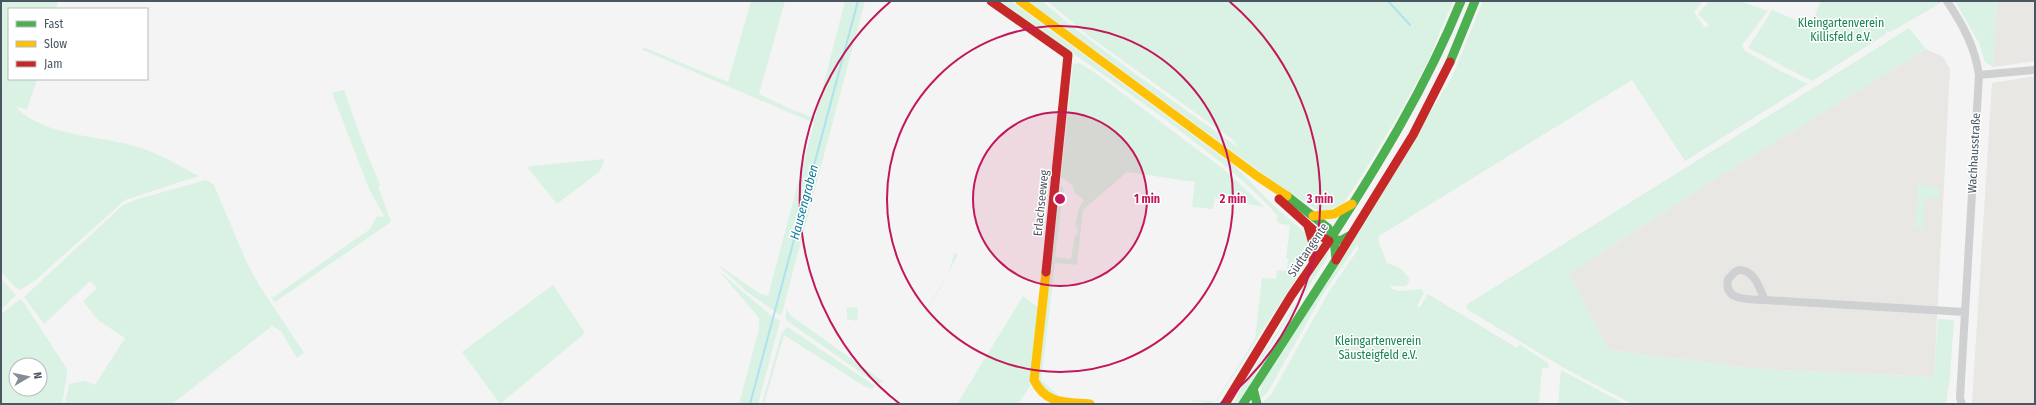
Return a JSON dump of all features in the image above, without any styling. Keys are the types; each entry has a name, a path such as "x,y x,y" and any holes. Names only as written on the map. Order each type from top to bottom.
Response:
{"main road":[{"name":"Erlachseeweg","path":"991,1 1068,54 1068,68 1034,380 1039,391 1053,401 1090,404"},
{"path":"1020,1 1328,228 1332,239 1336,260"},
{"name":"Südtangente","path":"1225,404 1248,364 1313,264 1332,239 1424,87 1442,50 1461,1"},
{"path":"1243,404 1393,170 1432,99 1456,51 1475,1"},
{"path":"1257,176 1278,198 1323,238 1342,240 1351,235"},
{"path":"1313,216 1324,217 1334,214 1356,200"},
{"path":"1308,226 1314,247 1313,264"},
{"path":"1253,388 1257,404"}],"street":[{"name":"Wachhausstraße","path":"1947,1 1968,36 1975,55 1979,75 1959,402"},
{"path":"1979,75 2035,70"},
{"path":"1765,300 1754,278 1749,272 1740,270 1730,275 1727,283 1728,289 1732,296 1740,299 1965,312"}],"shaded area":[{"path":"1997,1 2035,1 2035,61 1993,67"},
{"path":"1926,49 1943,57 1950,69 1934,377 1758,369 1609,350 1569,274 1702,187"},
{"path":"2035,76 2035,404 1972,404 1992,83"}],"green space":[{"path":"1,1 58,1 56,8 8,8 8,80 37,80 27,109 16,107 28,117 57,130 138,147 161,156 199,176 125,200 37,279 20,290 16,288 1,272"},
{"path":"751,1 785,1 759,94 790,109 815,118 845,1 865,1 782,313 780,315 747,292 717,264 759,293 768,296 814,123 643,50 643,47 728,82"},
{"path":"996,1 1011,1 1237,168 1271,203 1305,233 1310,246 1306,263 1217,401 1209,403 1187,400 1216,401 1255,339 1262,278 1276,279 1277,270 1287,271 1288,259 1286,258 1290,225 1281,224 1277,221 1277,215 1251,189 1224,165 1166,120 1082,59"},
{"path":"1028,1 1042,1 1069,24 1134,73 1239,148 1232,139 1090,37 1047,1 1453,1 1428,61 1402,109 1361,177 1343,204 1321,213 1270,179"},
{"name":"Kleingartenverein Säusteigfeld e.V.","path":"1483,1 1703,1 1694,12 1705,28 1709,25 1698,14 1709,1 1740,1 1768,11 1742,45 1745,51 1779,71 1808,84 1685,161 1632,80 1379,236 1379,243 1387,263 1400,268 1409,278 1409,282 1406,286 1391,286 1391,288 1398,291 1422,289 1424,293 1417,306 1420,307 1428,294 1517,348 1519,344 1548,363 1549,368 1542,368 1539,404 1261,404 1271,395 1328,293 1359,248 1357,245 1323,294 1267,393 1259,400 1262,383 1452,77"},
{"name":"Kleingartenverein Killisfeld e.V.","path":"1821,1 1939,1 1941,3 1890,32 1886,31 1886,34 1812,81 1748,48 1772,10 1810,26"},
{"path":"1955,1 1997,1 1993,67 1985,62 1979,43"},
{"path":"1909,28 1926,49 1702,187 1569,274 1609,350 1758,369 1934,377 1938,319 1954,320 1950,376 1946,404 1632,404 1564,368 1468,310 1466,305"},
{"path":"1079,63 1094,72 1226,171 1264,207 1215,198 1213,209 1192,207 1195,182 1127,172 1083,210 1077,265 1055,263 1041,380 1060,397 1051,396 1038,380 1059,186 1064,187 1055,257 1071,259 1075,235 1077,235 1078,229 1075,226 1079,208 1084,200 1074,192 1073,186 1061,177 1073,64"},
{"path":"344,90 362,141 380,185 378,186 391,222 275,302 270,297 272,298 370,229 377,216 384,216 370,191 332,93"},
{"path":"604,159 599,172 557,204 528,168 531,166"},
{"path":"206,180 214,185 246,261 259,285 304,353 297,358 281,331 272,326 172,404 65,404 69,384 85,381 95,385 125,338 98,320 83,301 97,288 90,281 44,324 24,297 123,205 138,199"},
{"path":"1918,185 1932,186 1932,188 1936,189 1937,186 1939,186 1939,199 1925,198 1923,228 1915,227"},
{"path":"1329,251 1326,260 1261,360 1256,374 1237,404 1234,404 1238,393 1296,303 1306,281"},
{"path":"954,253 958,255 946,276 952,261"},
{"path":"719,271 770,315 780,321 758,404 739,404 759,329 759,318"},
{"path":"1,278 16,295 1,310"},
{"path":"553,285 585,333 500,404 462,352"},
{"path":"1023,296 1038,307 1030,386 1018,404 957,404"},
{"path":"20,299 67,369 62,404 1,404 1,314"},
{"path":"847,307 858,308 857,321 847,319"},
{"path":"786,309 790,315 884,382 877,384 786,320"},
{"path":"787,327 875,386 872,389 864,386 784,335 764,404 762,404 781,335"},
{"path":"1561,370 1625,404 1558,404"}],"waterway":[{"name":"Hausengraben","path":"750,404 858,1"},
{"path":"1388,1 1410,25"}],"traffic: fast":[{"path":"1351,235 1342,240 1329,241 1384,154 1401,124 1433,64 1461,1"},
{"path":"1450,62 1475,1"},
{"path":"1243,404 1336,260 1334,238 1328,228 1287,196"},
{"path":"1253,388 1257,404"}],"traffic: slow":[{"path":"1020,1 1257,176 1287,196"},
{"path":"1313,216 1334,214 1352,204"},
{"path":"1046,272 1034,380 1044,394 1051,398 1058,401 1090,404"}],"traffic: jam":[{"path":"991,1 1068,55 1046,272"},
{"path":"1336,260 1413,135 1450,62"},
{"path":"1225,404 1291,296 1329,241 1319,235 1279,199"},
{"path":"1308,226 1314,247 1313,264"}]}
